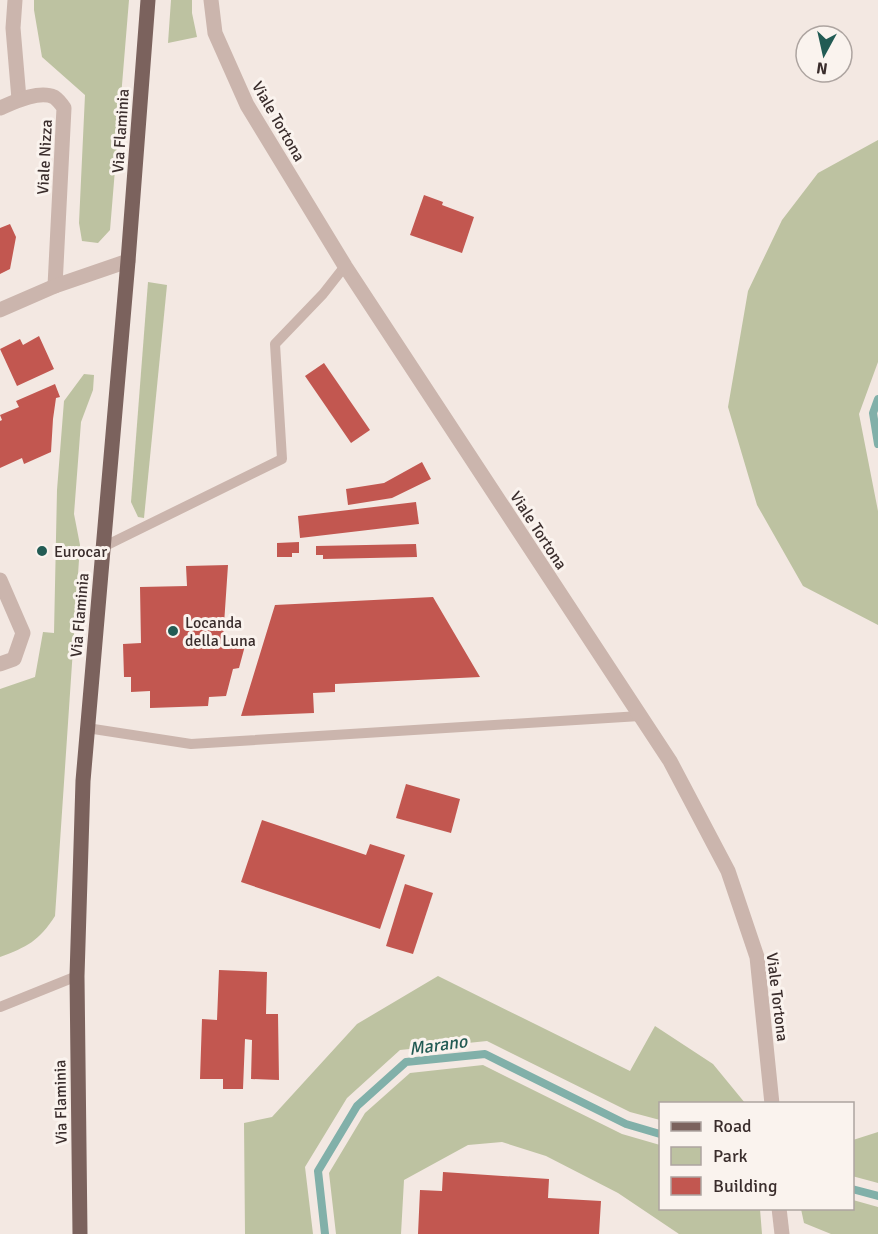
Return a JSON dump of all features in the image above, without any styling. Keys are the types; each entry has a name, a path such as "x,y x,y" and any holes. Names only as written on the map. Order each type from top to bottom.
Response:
{"main road":[{"name":"Via Flaminia","path":"80,1234 77,976 83,781 148,0"}],"street":[{"path":"0,108 19,99 14,28 15,0"},
{"name":"Viale Tortona","path":"211,0 216,33 247,105 345,267 670,761 728,872 757,957 772,1102"},
{"name":"Viale Nizza","path":"19,99 36,96 54,97 64,108 55,286"},
{"path":"0,310 55,286 128,261"},
{"path":"0,580 23,633 7,662"},
{"path":"779,1212 782,1234"}],"lane":[{"path":"103,547 282,459 276,344 345,267"},
{"path":"87,728 191,744 640,716"},
{"path":"0,1007 77,976"}],"green space":[{"path":"34,0 129,0 110,230 98,243 82,241 79,223 85,95 42,57"},
{"path":"171,0 192,0 197,37 168,43"},
{"path":"878,140 878,362 859,414 878,511 878,625 803,586 757,505 728,407 748,291 782,220 818,173"},
{"path":"148,282 167,285 144,518 138,517 131,502"},
{"path":"84,374 94,375 93,390 81,422 74,514 80,545 55,916 32,942 0,957 0,689 35,677 43,632 54,633 57,490 64,401"},
{"path":"438,976 630,1071 655,1026 713,1064 744,1102 659,1102 659,1120 630,1112 487,1041 400,1050 347,1098 305,1167 313,1234 245,1234 244,1123 272,1117 357,1024"},
{"path":"483,1065 622,1134 659,1145 659,1210 760,1210 762,1234 679,1234 618,1193 546,1156 502,1142 468,1145 404,1180 401,1234 336,1234 329,1173 365,1113 410,1073"},
{"path":"878,1132 878,1183 854,1177 854,1140"},
{"path":"854,1200 878,1207 878,1234 831,1234 804,1223 801,1210 854,1210"}],"building":[{"path":"424,195 443,202 442,205 474,217 462,253 410,235"},
{"path":"10,224 16,237 10,269 0,274 0,228"},
{"path":"39,336 54,369 17,386 0,349 20,339 23,345"},
{"path":"324,363 370,430 351,443 305,376"},
{"path":"55,384 60,397 56,398 51,452 24,464 22,458 0,468 0,421 2,420 0,415 19,407 16,401"},
{"path":"422,462 431,479 392,498 348,505 346,489 384,483"},
{"path":"416,502 419,524 300,538 298,516"},
{"path":"299,542 299,553 292,553 292,557 277,557 277,543"},
{"path":"416,544 417,557 323,559 323,555 316,555 316,546"},
{"path":"228,565 223,639 246,642 239,668 233,669 226,696 209,697 208,706 150,708 150,691 131,692 131,677 124,677 123,644 141,643 140,587 187,586 186,566"},
{"path":"433,597 480,677 335,684 335,692 313,693 314,713 241,716 275,605"},
{"path":"406,784 460,799 451,833 396,818"},
{"path":"262,820 366,855 370,844 405,855 380,929 241,882"},
{"path":"405,884 433,893 413,954 386,946"},
{"path":"219,970 267,972 266,1014 278,1014 279,1080 251,1079 252,1040 245,1039 243,1089 223,1089 223,1079 200,1079 202,1019 217,1020"},
{"path":"443,1172 549,1179 548,1198 601,1201 599,1234 418,1234 420,1190 442,1191"}],"waterway":[{"name":"Marano","path":"878,399 873,413 878,444"},
{"name":"Marano","path":"325,1234 318,1171 357,1106 406,1062 485,1054 626,1124 659,1134"},
{"name":"Marano","path":"854,1190 878,1196"}],"place":[{"name":"Eurocar","path":"42,551"},
{"name":"Locanda della Luna","path":"173,631"}]}
